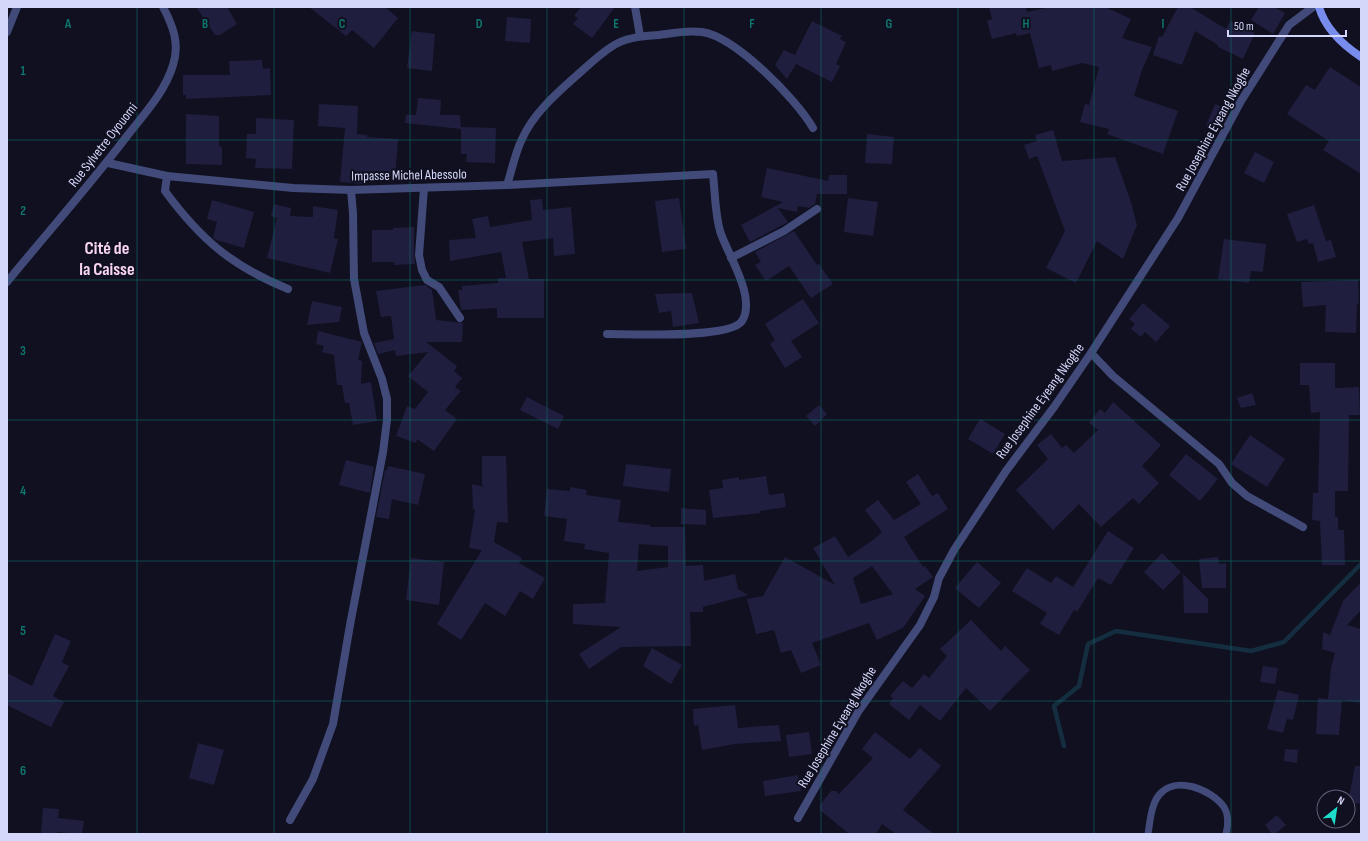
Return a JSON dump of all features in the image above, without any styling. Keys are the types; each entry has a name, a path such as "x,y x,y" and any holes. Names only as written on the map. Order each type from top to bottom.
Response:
{"main road":[{"path":"1319,7 1322,19 1334,33 1361,57"}],"street":[{"path":"7,32 17,7"},
{"name":"Rue Sylvetre Oyouomi","path":"7,282 108,163 161,90 173,64 176,42 171,22 163,7"},
{"path":"635,7 640,36"},
{"name":"Rue Josephine Eyeang Nkoghe","path":"798,818 858,712 920,625 934,597 939,578 954,550 1010,466 1054,407 1091,353 1178,218 1241,101 1289,25 1313,7"},
{"path":"507,185 522,139 537,114 559,91 602,54 618,43 640,36 682,32 703,32 727,43 752,60 769,76 806,117 812,128"},
{"name":"Impasse Michel Abessolo","path":"108,163 167,176 293,188 351,190 507,185 713,174 717,220 731,258"},
{"path":"167,176 165,191 199,233 221,252 257,276 288,289"},
{"path":"424,188 419,255 422,270 428,280 439,287 460,318"},
{"path":"290,820 313,779 333,724 383,452 387,399 384,386 364,333 354,279 351,190"},
{"path":"607,334 674,335 720,330 736,326 742,320 745,309 742,280 731,258 784,231 816,209"},
{"path":"1091,353 1113,376 1219,464 1232,483 1247,496 1303,527"}],"lane":[{"path":"1148,834 1151,816 1158,796 1166,789 1174,786 1189,785 1209,795 1224,808 1228,823 1226,834"}],"building":[{"path":"196,7 227,7 237,24 220,35 215,35"},
{"path":"309,7 385,7 398,18 374,48 352,30 346,36"},
{"path":"581,7 615,7 592,38 573,24 578,18 574,16"},
{"path":"989,7 1026,7 1027,12 1050,7 1105,7 1131,19 1122,38 1152,47 1142,70 1134,96 1178,111 1163,154 1107,134 1109,129 1080,122 1085,104 1089,105 1099,67 1082,63 1052,71 1051,65 1039,68 1030,33 1017,36 1016,33 992,39 987,21 992,19"},
{"path":"1178,7 1190,7 1226,29 1230,21 1255,33 1243,59 1218,47 1218,45 1195,31 1182,65 1153,55 1159,36 1162,37"},
{"path":"1259,7 1274,7 1285,13 1273,34 1251,20"},
{"path":"507,17 531,19 530,43 505,41"},
{"path":"812,21 842,36 840,39 846,42 836,64 840,66 832,82 796,64 787,79 775,65 784,50 795,55"},
{"path":"412,31 435,34 432,71 407,68"},
{"path":"262,60 263,69 270,68 271,95 186,99 186,95 183,95 183,75 230,75 229,61"},
{"path":"1330,67 1361,87 1361,174 1323,150 1329,141 1287,114 1306,85 1315,90"},
{"path":"418,98 441,100 440,115 460,115 461,129 405,123 406,115 416,115"},
{"path":"319,104 358,106 357,134 367,135 367,137 398,139 395,180 364,178 363,184 340,182 345,128 318,126"},
{"path":"1215,104 1230,110 1218,131 1206,126"},
{"path":"186,114 219,116 219,146 222,147 222,165 186,164"},
{"path":"256,118 294,120 292,169 255,168 256,159 246,158 247,134 256,134"},
{"path":"461,127 496,128 495,163 466,162 467,154 461,154"},
{"path":"1053,130 1062,161 1115,157 1131,202 1137,225 1123,259 1097,241 1076,283 1046,268 1065,231 1037,156 1029,159 1024,145 1037,141 1035,135"},
{"path":"867,134 894,137 892,164 865,163"},
{"path":"1255,152 1274,162 1264,183 1244,173"},
{"path":"767,168 828,181 829,175 847,175 847,194 817,194 815,204 809,208 798,206 797,212 778,208 788,222 750,242 741,225 783,202 761,197"},
{"path":"679,198 686,249 662,252 655,201"},
{"path":"848,198 878,202 873,236 844,232"},
{"path":"542,199 543,210 571,207 575,254 554,256 553,238 522,242 529,279 544,279 544,318 497,318 497,308 461,310 458,290 462,290 462,286 498,283 498,278 506,278 501,252 450,261 449,240 476,238 472,219 488,216 490,227 532,220 530,200"},
{"path":"212,200 254,212 244,248 216,240 213,237 217,222 207,219"},
{"path":"274,204 291,208 290,216 313,217 313,206 338,210 334,238 338,239 330,273 267,258 277,218 271,216"},
{"path":"1314,205 1326,241 1331,240 1336,257 1318,262 1313,243 1309,244 1307,239 1297,242 1287,214"},
{"path":"414,227 415,264 394,265 394,262 372,262 372,230 393,230 393,228"},
{"path":"794,231 817,265 819,264 833,284 811,298 789,266 766,281 755,265 761,262 755,252"},
{"path":"1224,239 1266,244 1263,272 1251,271 1249,283 1218,279"},
{"path":"1358,280 1359,303 1357,304 1356,333 1325,332 1326,305 1303,307 1301,282"},
{"path":"425,285 432,290 436,320 463,323 462,342 426,342 457,366 454,371 462,378 455,387 461,391 445,410 457,419 434,451 417,439 416,443 396,436 407,406 415,409 428,392 408,376 428,352 396,356 395,350 378,354 374,343 394,339 391,316 381,317 376,291"},
{"path":"692,293 699,323 673,327 671,311 659,313 655,294"},
{"path":"803,299 819,323 791,341 802,357 785,368 770,344 775,340 765,324"},
{"path":"312,301 342,307 339,322 307,325"},
{"path":"1143,303 1170,326 1156,342 1145,332 1141,337 1131,329 1135,324 1129,319"},
{"path":"318,331 362,342 358,360 362,361 361,384 371,382 377,421 353,425 349,403 345,403 342,385 337,385 334,355 322,352 324,346 316,344"},
{"path":"1300,363 1335,363 1335,388 1359,387 1360,415 1349,415 1348,491 1335,491 1335,517 1338,517 1338,530 1344,530 1345,565 1322,565 1320,521 1312,520 1313,493 1318,493 1320,412 1311,413 1309,385 1300,385"},
{"path":"1252,393 1256,405 1241,408 1237,398"},
{"path":"527,397 564,416 558,429 520,410"},
{"path":"1113,402 1161,445 1142,466 1159,483 1139,504 1133,498 1101,527 1079,504 1053,530 1016,490 1048,459 1037,445 1051,434 1062,448 1066,445 1074,453 1098,430 1089,423 1100,409 1105,413"},
{"path":"819,405 827,414 815,426 806,416"},
{"path":"980,419 1005,434 993,454 968,439"},
{"path":"1250,435 1285,459 1267,487 1231,464"},
{"path":"1186,454 1218,479 1200,501 1169,475"},
{"path":"482,456 506,456 508,523 497,522 494,542 522,558 519,563 545,578 533,599 520,591 505,616 485,603 461,640 437,624 482,550 469,548 475,509 473,509 472,484 484,487 482,485"},
{"path":"346,460 374,467 370,493 339,485"},
{"path":"626,464 671,469 669,492 623,486"},
{"path":"388,466 425,474 418,505 392,499 389,519 376,517 385,470 387,470"},
{"path":"918,474 932,496 938,493 948,509 904,537 923,567 925,566 933,577 915,589 925,596 903,628 877,640 869,623 812,643 821,665 801,673 791,650 781,653 774,630 756,634 747,599 763,596 785,557 835,585 813,548 835,536 848,557 873,540 882,532 865,510 878,500 894,520 921,504 906,482","holes":["872,566 893,594 861,604 853,578"]},
{"path":"766,476 769,495 784,493 786,507 760,511 761,513 713,518 709,490 723,488 722,480 739,477 739,480"},
{"path":"570,487 587,490 586,495 621,500 618,522 650,525 650,527 685,527 686,566 703,565 704,581 735,574 738,589 748,595 703,607 703,612 690,612 691,646 621,647 589,669 579,654 621,627 573,624 573,604 605,603 609,553 584,549 585,544 564,541 567,519 544,516 547,489 570,491","holes":["639,544 668,546 668,567 637,571"]},
{"path":"681,508 706,510 706,525 681,524"},
{"path":"1108,531 1134,548 1111,585 1098,578 1077,612 1074,610 1059,635 1040,624 1047,613 1012,591 1027,568 1051,583 1056,576 1073,587"},
{"path":"1162,553 1181,572 1163,590 1144,572"},
{"path":"1218,557 1219,564 1226,563 1226,588 1202,588 1199,559"},
{"path":"411,558 444,562 439,605 406,600"},
{"path":"977,562 1001,583 979,608 955,588"},
{"path":"1183,574 1208,599 1208,613 1184,613"},
{"path":"1361,582 1361,610 1347,625 1361,629 1361,703 1342,700 1339,735 1316,734 1318,698 1328,699 1331,668 1335,653 1322,649 1323,632 1330,635 1343,601"},
{"path":"971,620 1001,651 1005,646 1030,670 990,711 966,688 940,721 920,705 909,720 889,704 893,698 890,696 903,681 912,688 924,674 929,678 947,656 940,649"},
{"path":"55,634 71,641 62,662 69,666 53,696 64,702 51,727 7,705 7,673 32,686"},
{"path":"652,648 682,665 671,684 643,666"},
{"path":"1263,666 1278,668 1275,684 1260,682"},
{"path":"1278,690 1299,695 1293,720 1287,719 1283,733 1267,729"},
{"path":"735,705 738,728 779,725 781,741 735,744 702,750 698,725 694,726 693,709"},
{"path":"809,732 812,754 789,757 786,735"},
{"path":"875,732 910,759 920,748 941,766 903,810 934,834 896,834 882,824 876,834 849,834 820,810 820,805 831,791 836,791 839,794 873,758 862,749"},
{"path":"198,743 224,750 214,785 189,778"},
{"path":"1285,749 1298,750 1297,763 1284,761"},
{"path":"1355,766 1361,766 1361,804 1356,803 1356,789 1351,789"},
{"path":"798,775 801,791 765,796 763,781"},
{"path":"43,808 59,809 58,818 84,821 82,834 57,832 57,834 41,834"},
{"path":"1277,815 1286,825 1275,834 1272,834 1265,825"}],"waterway":[{"path":"1064,746 1054,706 1079,686 1088,644 1116,631 1251,651 1284,642 1361,564"}],"district":[{"name":"Cité de la Caisse","path":"107,258"}]}
